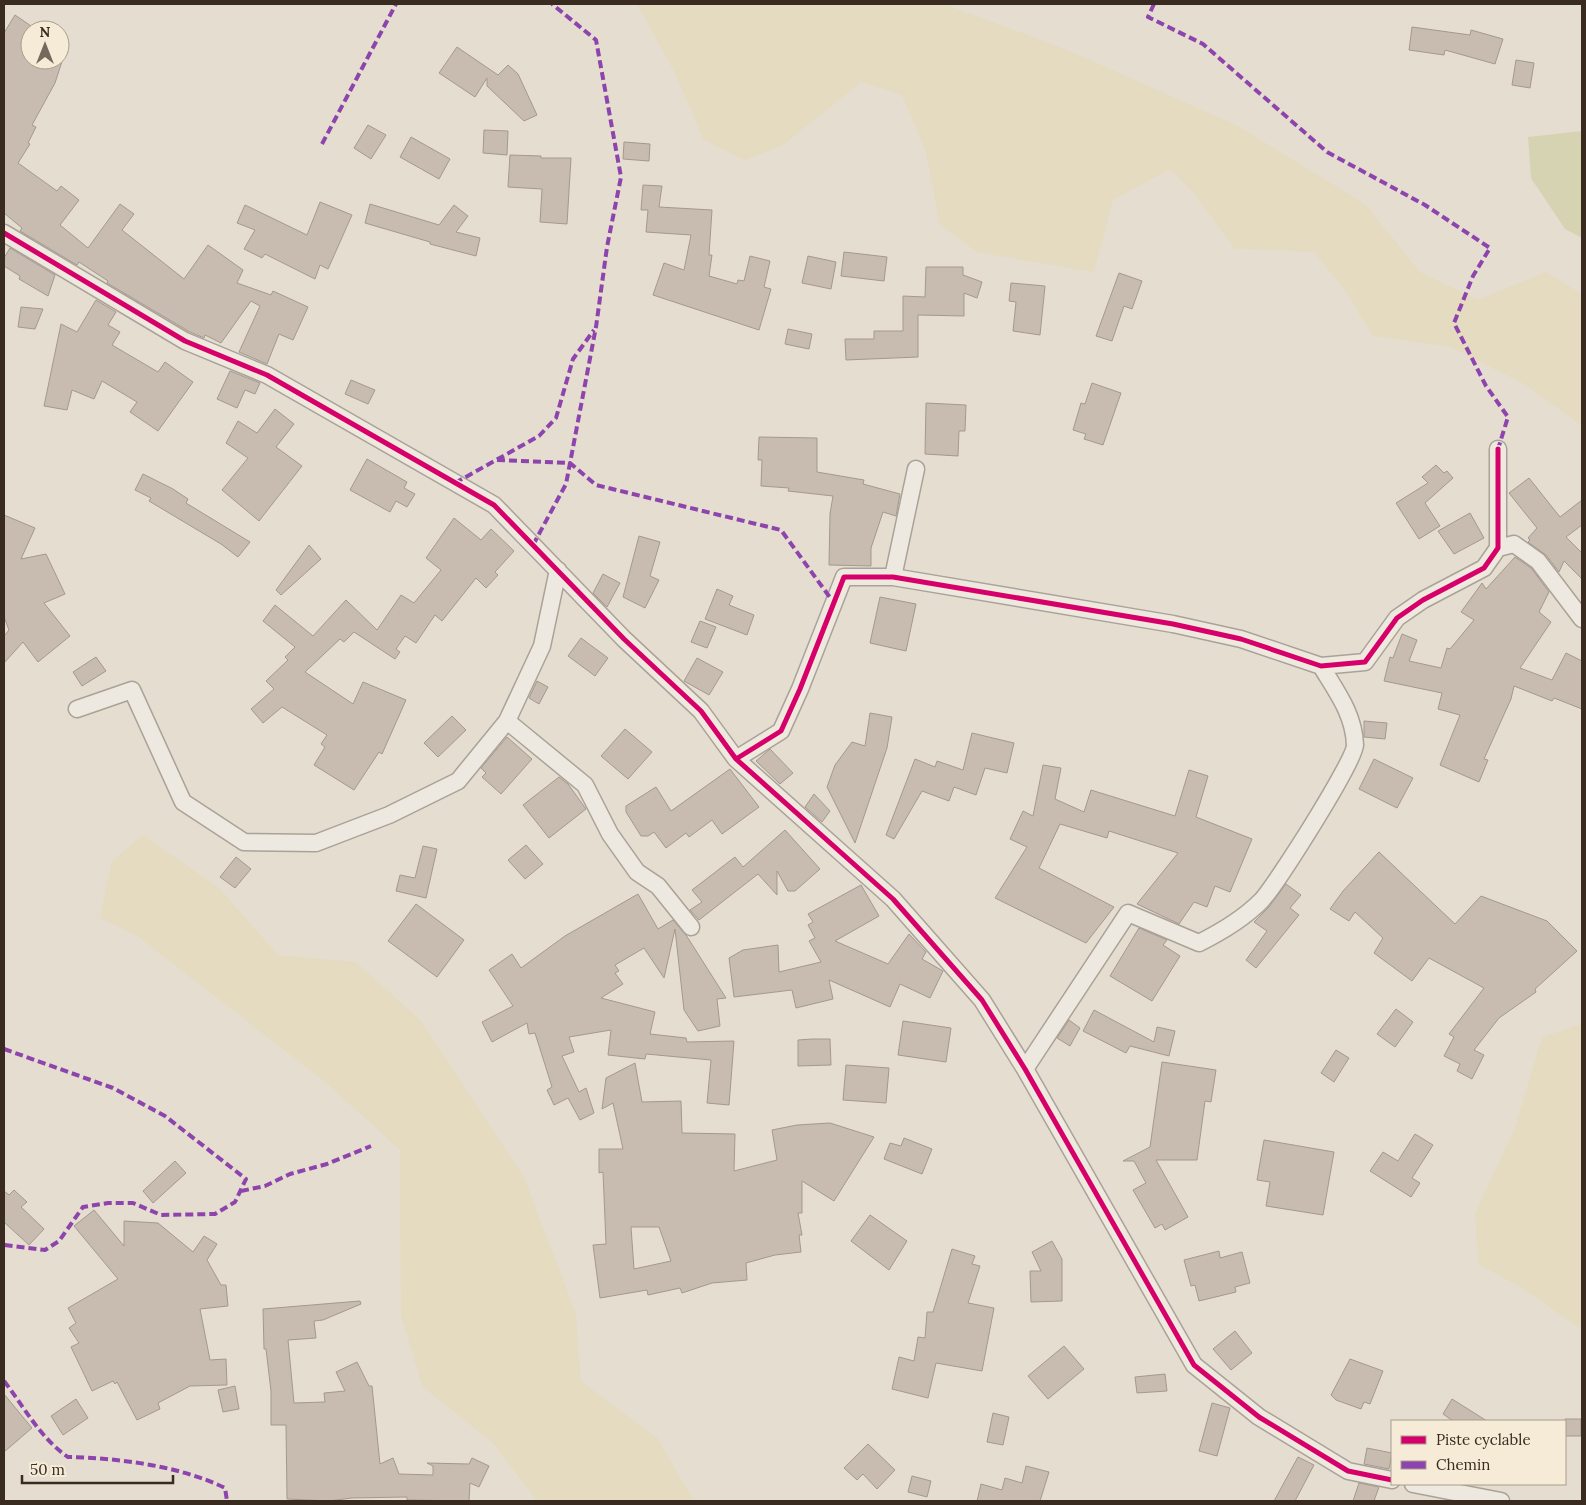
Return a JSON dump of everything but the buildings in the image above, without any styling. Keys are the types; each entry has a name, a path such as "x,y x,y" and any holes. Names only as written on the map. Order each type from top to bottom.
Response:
{"street":[{"path":"5,236 185,341 266,375 494,505 624,639 702,711 736,759 893,899 982,1000 1024,1069 1194,1366 1259,1418 1348,1471 1391,1480"},
{"path":"736,759 781,731 800,689 844,577 893,577 1182,626 1241,639 1321,666 1365,662 1397,618 1423,600 1484,568 1498,548 1498,449"},
{"path":"893,577 916,469"},
{"path":"1498,548 1514,544 1538,561 1582,619"},
{"path":"77,710 132,690 183,802 244,842 316,843 389,815 458,781 507,720 542,646 558,570"},
{"path":"1024,1069 1128,913 1199,943 1223,932 1262,900 1315,822 1355,747 1349,711 1321,666"},
{"path":"507,720 585,785 610,834 637,872 658,886 691,927"},
{"path":"1418,1485 1501,1501"}],"shaded area":[{"path":"637,4 944,4 1070,51 1238,126 1365,204 1420,272 1478,300 1546,272 1582,294 1582,426 1526,385 1451,347 1373,336 1344,289 1314,252 1235,249 1192,191 1170,169 1113,200 1094,272 977,252 940,225 926,153 902,95 861,82 782,146 744,160 703,139 676,75"},
{"path":"1582,131 1582,238 1565,229 1531,178 1528,137"},
{"path":"143,835 219,888 278,955 356,962 421,1021 524,1177 576,1314 581,1381 658,1439 694,1501 537,1501 493,1443 422,1386 401,1315 400,1150 324,1081 136,935 100,918 112,861"},
{"path":"1582,1024 1582,1333 1581,1329 1522,1288 1478,1264 1475,1213 1515,1128 1542,1037"}],"marked path":[{"path":"322,144 396,4"},
{"path":"533,545 566,484 596,327 607,247 621,177 596,40 552,4"},
{"path":"1154,4 1148,17 1203,44 1327,152 1425,205 1490,248 1473,276 1454,323 1486,386 1508,417 1498,449"},
{"path":"455,483 539,436 556,418 573,359 594,330"},
{"path":"497,460 570,463 596,485 781,530 834,603"},
{"path":"4,1049 113,1088 165,1116 246,1179 235,1202 215,1214 161,1215 133,1203 108,1203 83,1207 59,1241 45,1250 4,1245"},
{"path":"241,1191 265,1186 290,1174 327,1164 371,1146"},
{"path":"4,1381 41,1432 68,1457 128,1461 189,1474 225,1488 227,1501"}],"cycle path":[{"path":"4,233 185,341 267,375 494,505 624,639 701,711 736,759 893,899 982,1000 1025,1069 1194,1365 1259,1417 1348,1471 1391,1480"},
{"path":"736,759 781,731 800,689 844,577 893,577 1173,624 1241,639 1321,666 1365,662 1397,618 1423,600 1484,568 1498,548 1498,449"}]}
